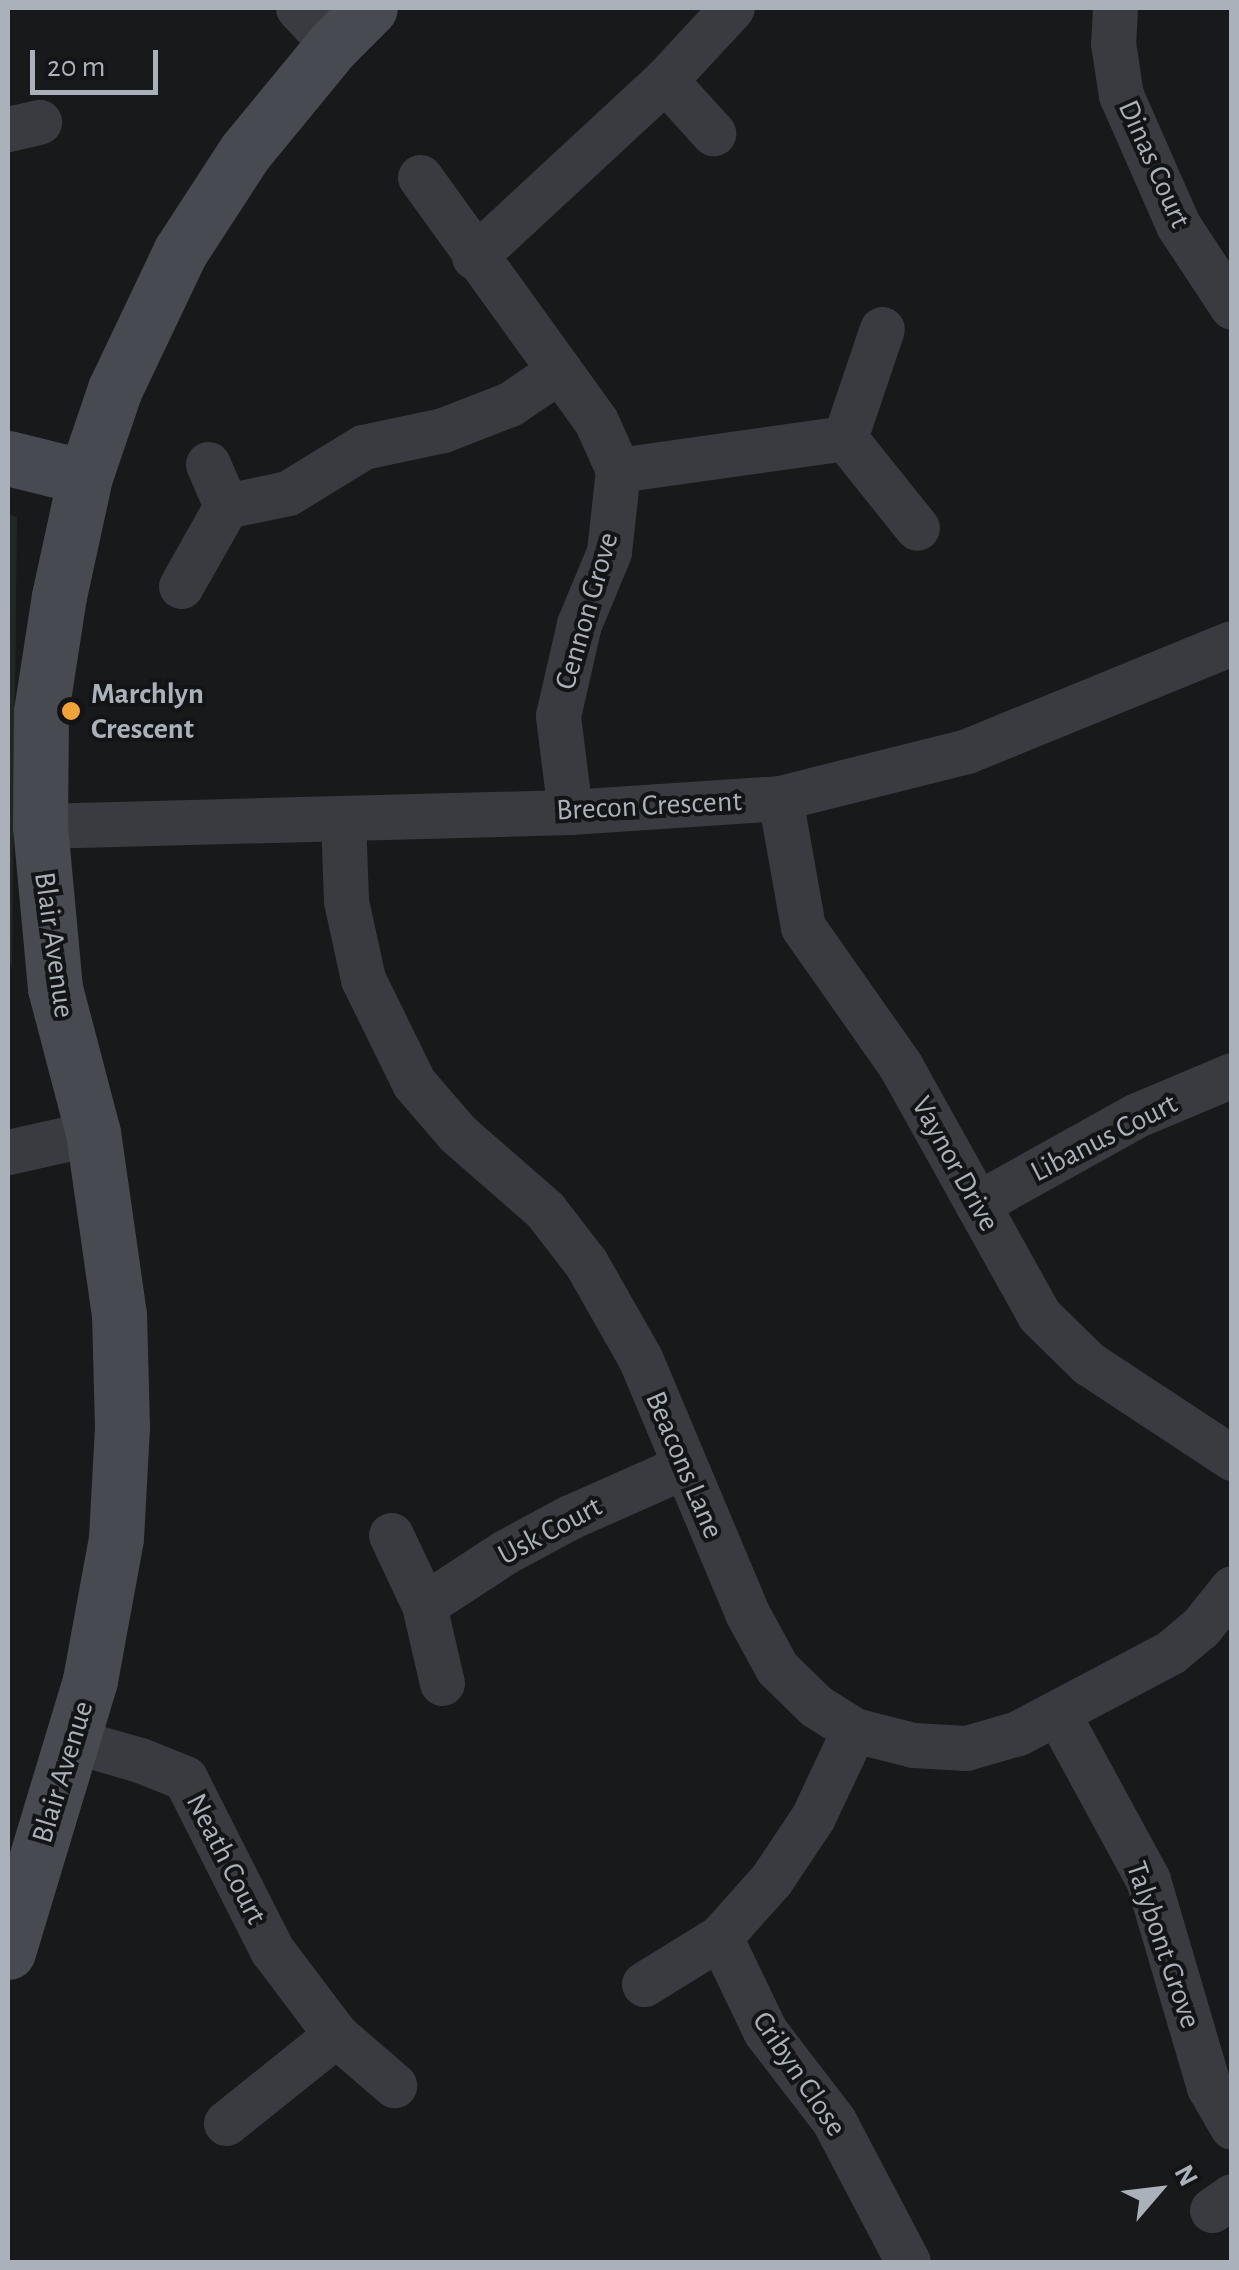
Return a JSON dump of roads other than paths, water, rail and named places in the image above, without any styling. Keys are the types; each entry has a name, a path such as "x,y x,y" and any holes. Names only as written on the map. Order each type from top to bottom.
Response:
{"street":[{"path":"474,257 665,80 732,8"},
{"name":"Dinas Court","path":"1115,8 1113,44 1121,95 1178,225 1232,308"},
{"name":"Blair Avenue","path":"8,1952 74,1741 116,1538 122,1427 119,1314 93,1132 55,988 40,826 42,712 59,596 85,477 115,390 180,252 334,20"},
{"path":"665,80 714,133"},
{"path":"420,177 474,257 596,421 618,470 844,438"},
{"path":"844,438 882,329"},
{"path":"226,506 288,494 363,448 444,430 510,404 560,370"},
{"path":"844,438 918,528"},
{"path":"8,458 85,477"},
{"path":"208,464 226,506"},
{"name":"Cennon Grove","path":"570,812 558,716 579,624 609,552 618,470"},
{"path":"182,586 226,506"},
{"name":"Brecon Crescent","path":"40,826 570,812 780,798 968,751 1232,643"},
{"name":"Vaynor Drive","path":"780,798 802,927 900,1064 1039,1315 1088,1363 1232,1458"},
{"name":"Beacons Lane","path":"343,818 346,902 363,978 414,1082 458,1134 545,1210 586,1262 640,1358 746,1613 776,1668 816,1706 854,1730 912,1745 966,1748 1018,1733 1171,1652 1200,1628 1232,1588"},
{"name":"Libanus Court","path":"977,1204 1137,1115 1232,1075"},
{"path":"8,1152 93,1132"},
{"name":"Usk Court","path":"424,1605 554,1526 683,1468"},
{"path":"391,1535 424,1605 442,1684"},
{"name":"Talybont Grove","path":"1058,1714 1148,1880 1209,2087 1232,2127"},
{"path":"644,1984 720,1937 771,1880 814,1816 854,1730"},
{"name":"Neath Court","path":"74,1741 185,1778 272,1950 336,2034 394,2085"},
{"name":"Cribyn Close","path":"720,1937 765,2031 834,2121 908,2262"},
{"path":"226,2123 336,2034"}],"place":[{"name":"Marchlyn Crescent","path":"71,711"}]}
